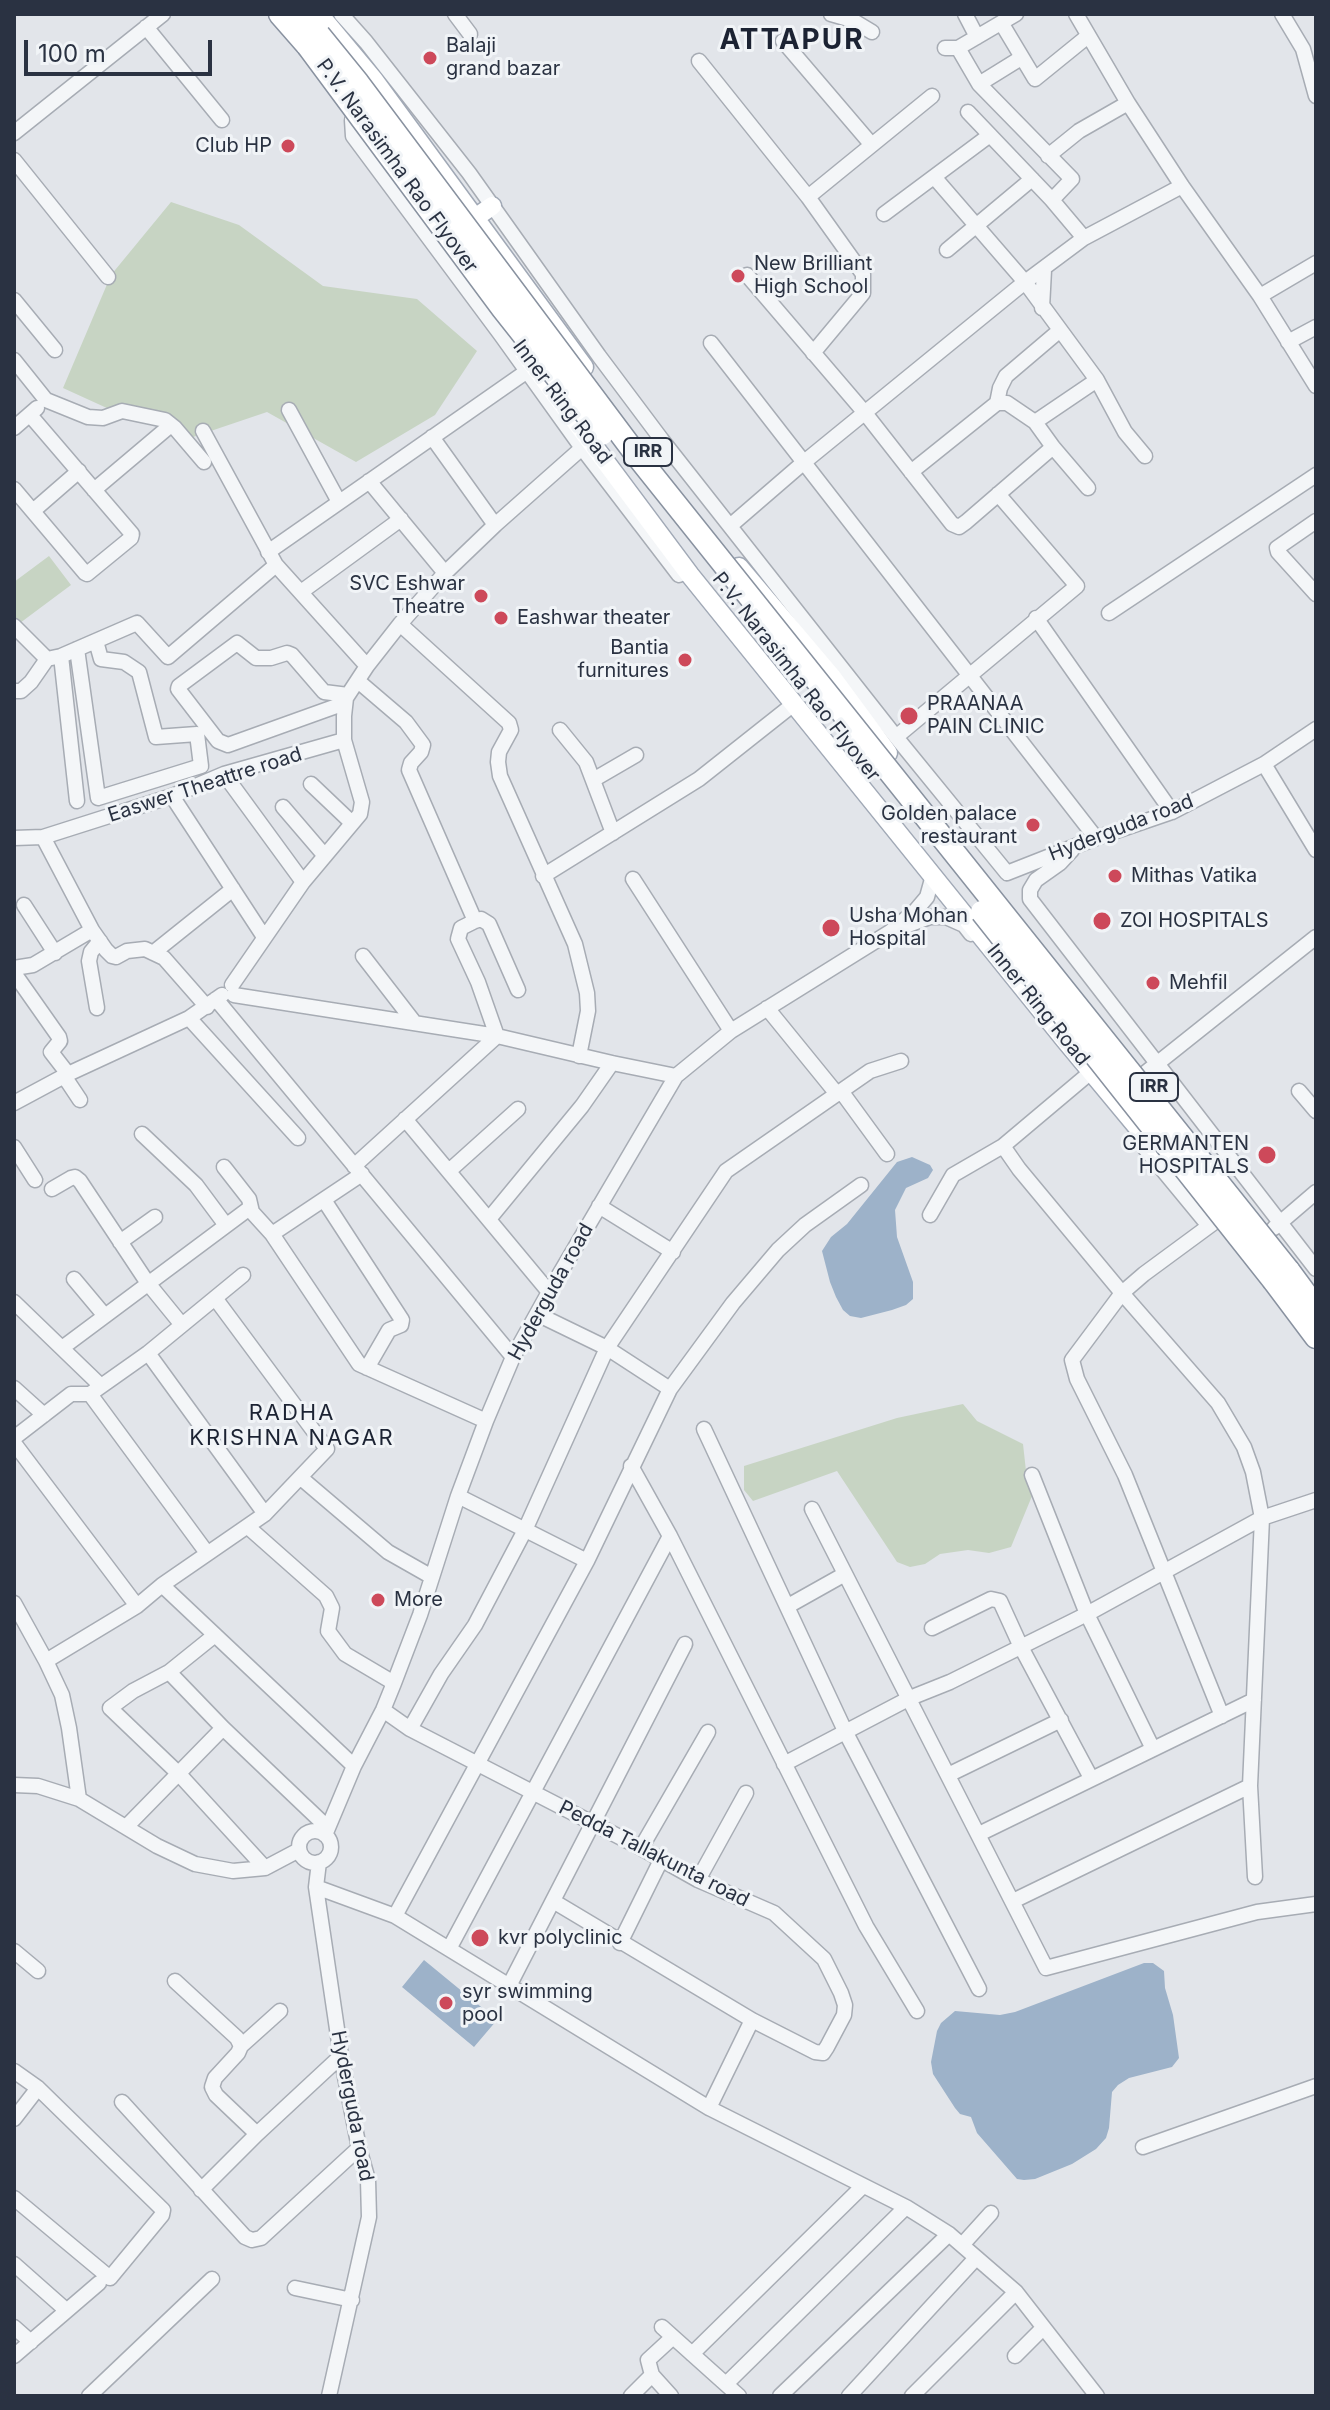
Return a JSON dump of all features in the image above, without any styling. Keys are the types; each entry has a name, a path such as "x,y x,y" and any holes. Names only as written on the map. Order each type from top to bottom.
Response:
{"highway":[{"name":"P.V. Narasimha Rao Flyover","path":"280,14 347,96 503,309 1264,1268 1316,1340"},
{"name":"P.V. Narasimha Rao Flyover","path":"301,14 358,83 638,457 1316,1308"}],"main road":[{"name":"Inner Ring Road","path":"268,14 313,66 586,444 1213,1223 1272,1283 1316,1340"},
{"name":"Inner Ring Road","path":"319,14 374,80 623,420 715,539 832,677 912,784 1150,1069 1274,1229 1316,1298"},
{"path":"475,218 492,206"}],"street":[{"path":"14,133 163,14"},
{"path":"341,14 426,118 599,356 896,737 1036,618 1082,584 998,494"},
{"path":"455,14 470,34"},
{"path":"831,14 856,17 872,32"},
{"path":"965,14 977,37"},
{"path":"1016,14 951,48 979,84 1072,179 1052,200"},
{"path":"1076,14 1128,103 1260,296 1316,386"},
{"path":"1282,14 1303,49 1316,96"},
{"path":"1002,24 1035,79 1088,36"},
{"path":"146,27 222,120"},
{"path":"783,41 871,144"},
{"path":"979,84 1021,58"},
{"path":"699,61 808,197 863,274 863,293 813,353"},
{"path":"808,197 932,96"},
{"path":"1048,156 1079,131 1128,103"},
{"path":"968,112 1084,238"},
{"path":"884,214 990,135"},
{"path":"14,160 108,277"},
{"path":"935,178 1025,282 1097,380 1125,432 1145,456"},
{"path":"947,250 1032,179"},
{"path":"730,526 1025,282 1084,238 1182,186"},
{"path":"1260,296 1316,263"},
{"path":"1042,308 1044,270"},
{"path":"747,275 865,413 952,524 959,527 1053,447"},
{"path":"14,300 55,350"},
{"path":"1288,342 1316,327"},
{"path":"997,403 1006,376 1059,331"},
{"path":"711,343 1096,838"},
{"path":"14,360 46,400 88,417 103,418 122,411 165,420 204,462"},
{"path":"14,691 21,691 54,657 137,623 168,657 272,558 339,502 531,369"},
{"path":"1035,422 1097,380"},
{"path":"14,428 46,400"},
{"path":"911,472 997,403 1007,403 1035,422 1088,488"},
{"path":"289,410 339,502"},
{"path":"14,489 87,574 131,538 132,534 30,415"},
{"path":"16,1098 189,1018 222,996 303,882 360,814 362,802 344,740 347,699 367,666 445,573 586,444 623,420"},
{"path":"94,490 171,425"},
{"path":"203,431 272,558 367,666"},
{"path":"432,437 495,525"},
{"path":"33,511 79,471"},
{"path":"1109,613 1316,475"},
{"path":"369,481 445,573"},
{"path":"301,592 401,519"},
{"path":"1316,521 1277,548 1316,594"},
{"path":"1036,618 1172,812"},
{"path":"400,624 509,723 511,730 499,752 500,776 575,944 587,993 588,1011 579,1056"},
{"path":"14,626 54,657 77,801"},
{"path":"331,700 292,655 283,653 271,658 256,658 237,643 178,689 218,741 228,745 331,700 347,699"},
{"path":"87,645 91,662 98,798 201,766 197,734 156,737 139,672 124,662 91,662"},
{"path":"87,645 91,662"},
{"path":"358,681 406,722 421,740 421,752 409,770 475,921"},
{"path":"543,876 699,779 795,703"},
{"name":"Hyderguda road","path":"896,737 1007,873 1172,812 1264,764 1316,729"},
{"path":"560,730 586,762 613,833"},
{"name":"Easwer Theattre road","path":"14,838 43,837 172,796 224,774 344,740"},
{"path":"593,780 636,755"},
{"path":"1264,764 1316,850"},
{"path":"224,774 303,882"},
{"path":"311,784 352,823"},
{"path":"172,796 264,937"},
{"path":"283,807 325,856"},
{"path":"43,837 106,950 116,957 127,951 145,949 222,996 358,1170 513,1357"},
{"path":"1076,846 1060,863 1036,880 1030,890 1030,899 1150,1069 1316,937"},
{"name":"Hyderguda road","path":"327,1832 354,1766 394,1683 458,1496 513,1357 676,1076 731,1031 890,932 927,897 932,879 929,869"},
{"path":"633,879 731,1031"},
{"path":"153,953 233,889"},
{"path":"24,905 55,953"},
{"path":"890,932 930,917 946,917 964,925 1085,1077 1213,1223 1122,1293 1072,1360 1073,1368 1125,1475 1222,1716"},
{"path":"497,1036 478,982 458,939 461,928 481,919 489,924 518,990"},
{"path":"80,1100 51,1052 60,1041 59,1037 14,971 96,935"},
{"path":"96,935 89,961 97,1008"},
{"path":"363,956 414,1022"},
{"path":"222,996 497,1036 676,1076"},
{"path":"767,1008 887,1154"},
{"path":"189,1018 298,1138"},
{"path":"272,1234 324,1200 358,1170 405,1119 497,1036"},
{"path":"410,1729 441,1674 475,1625 525,1530 607,1348 726,1171 870,1071 901,1061"},
{"path":"489,1219 582,1106 612,1063"},
{"path":"930,1215 953,1175 1003,1146 1085,1077"},
{"path":"1299,1091 1316,1111"},
{"path":"449,1171 518,1109"},
{"path":"405,1119 549,1292"},
{"path":"142,1134 196,1185 225,1224"},
{"path":"1003,1146 1122,1293 1218,1403 1244,1447 1253,1472 1262,1518 1250,1786 1255,1877"},
{"path":"14,1147 35,1180"},
{"path":"224,1167 249,1199 252,1212"},
{"path":"52,1189 75,1177 147,1282 182,1325"},
{"path":"395,1916 587,1561 670,1389 733,1303 778,1250 805,1225 861,1185"},
{"path":"1316,1192 1274,1229 1316,1269"},
{"path":"324,1200 402,1320 401,1325 389,1330 367,1368"},
{"path":"599,1206 673,1252"},
{"path":"62,1348 247,1210 272,1234 359,1364 486,1421"},
{"path":"120,1242 155,1217"},
{"path":"137,1606 14,1441 71,1394 95,1389 148,1353 243,1275"},
{"path":"74,1279 105,1316"},
{"path":"46,1661 137,1606 162,1585 248,1527 265,1514 327,1449 215,1298"},
{"path":"14,1302 62,1348 95,1389 207,1553"},
{"path":"537,1314 607,1348 670,1389"},
{"path":"148,1353 265,1514"},
{"path":"14,1388 44,1415"},
{"path":"704,1429 846,1733 979,1989"},
{"path":"631,1466 670,1536 866,1926 917,2011"},
{"path":"1032,1475 1087,1614 1153,1749"},
{"path":"301,1478 388,1552 432,1577"},
{"path":"458,1496 587,1561"},
{"path":"784,1764 910,1698 950,1682 1087,1614 1262,1518 1316,1500"},
{"path":"812,1509 1046,1968 1257,1912 1316,1904"},
{"path":"248,1527 326,1596 332,1608 328,1631 345,1654 394,1683"},
{"path":"449,1949 670,1536"},
{"path":"788,1606 845,1574"},
{"path":"162,1585 354,1766"},
{"path":"932,1628 996,1598 1000,1601 1091,1778"},
{"path":"14,1603 62,1695 79,1799"},
{"path":"215,1635 169,1672 133,1691 110,1708 179,1774 265,1868"},
{"path":"509,1986 685,1644"},
{"path":"169,1672 327,1832 330,1849 325,1859 315,1863 305,1860 299,1850 300,1840 306,1833 327,1832"},
{"path":"979,1834 1254,1700"},
{"name":"Pedda Tallakunta road","path":"383,1710 410,1729 698,1880 774,1913 824,1959 845,2005 844,2015 823,2053 815,2052 752,2020"},
{"path":"948,1775 1061,1720"},
{"path":"127,1826 223,1728"},
{"path":"641,1848 708,1732"},
{"path":"14,1785 38,1786 79,1799 157,1846 195,1864 233,1871 265,1868 299,1850"},
{"path":"1013,1901 1250,1786"},
{"path":"698,1880 746,1793"},
{"path":"620,1943 661,1860"},
{"name":"Hyderguda road","path":"319,1862 316,1887 341,2056 368,2180 369,2217 329,2396"},
{"path":"316,1887 395,1916 709,2108 906,2207 949,2234 1016,2292 1097,2396"},
{"path":"553,1901 752,2020 709,2108"},
{"path":"14,1951 38,1971"},
{"path":"175,1981 237,2038 241,2046"},
{"path":"257,2134 216,2095 212,2087 215,2078 241,2046 280,2011"},
{"path":"201,2190 341,2056"},
{"path":"14,2071 38,2088 163,2210 110,2278 14,2198"},
{"path":"1143,2147 1316,2086"},
{"path":"14,2119 38,2088"},
{"path":"122,2102 245,2237 252,2240 261,2238 359,2148"},
{"path":"692,2354 863,2186"},
{"path":"671,2396 652,2375 648,2360 668,2332 730,2391 906,2207"},
{"path":"962,2245 991,2213"},
{"path":"780,2396 949,2234"},
{"path":"849,2396 976,2258"},
{"path":"14,2264 66,2310"},
{"path":"89,2396 212,2279"},
{"path":"14,2356 99,2283"},
{"path":"295,2288 352,2300"},
{"path":"912,2396 1016,2292"},
{"path":"14,2327 31,2342"},
{"path":"1015,2356 1043,2328"},
{"path":"631,2396 652,2375"}],"green space":[{"path":"171,202 239,225 323,286 417,299 477,351 435,415 356,462 267,412 193,437 120,414 63,388 111,275"},
{"path":"49,556 71,585 20,623 14,615 14,582"},
{"path":"963,1404 977,1421 1023,1444 1032,1496 1011,1547 989,1553 968,1550 940,1554 925,1564 910,1567 897,1562 837,1471 753,1501 744,1490 744,1466 897,1418"}],"water":[{"path":"912,1157 930,1165 933,1170 928,1178 906,1188 895,1210 897,1237 913,1282 913,1299 892,1310 861,1318 850,1316 836,1297 822,1251 897,1162"},
{"path":"424,1960 497,2020 474,2047 402,1987"},
{"path":"1144,1963 1153,1963 1164,1971 1179,2058 1172,2067 1129,2078 1118,2085 1112,2092 1106,2138 1096,2149 1072,2164 1035,2179 1017,2179 977,2133 971,2117 960,2114 955,2108 933,2074 931,2062 941,2023 955,2011 1000,2015 1015,2012"}],"place":[{"name":"Balaji grand bazar","path":"430,58"},
{"name":"Club HP","path":"288,146"},
{"name":"New Brilliant High School","path":"738,276"},
{"name":"SVC Eshwar Theatre","path":"481,596"},
{"name":"Eashwar theater","path":"501,618"},
{"name":"Bantia furnitures","path":"685,660"},
{"name":"PRAANAA PAIN CLINIC","path":"909,716"},
{"name":"Golden palace restaurant","path":"1033,825"},
{"name":"Mithas Vatika","path":"1115,876"},
{"name":"ZOI HOSPITALS","path":"1102,921"},
{"name":"Usha Mohan Hospital","path":"831,928"},
{"name":"Mehfil","path":"1153,983"},
{"name":"GERMANTEN HOSPITALS","path":"1267,1155"},
{"name":"More","path":"378,1600"},
{"name":"kvr polyclinic","path":"480,1938"},
{"name":"syr swimming pool","path":"446,2003"}],"district":[{"name":"ATTAPUR","path":"792,41"},
{"name":"RADHA KRISHNA NAGAR","path":"292,1426"}]}
